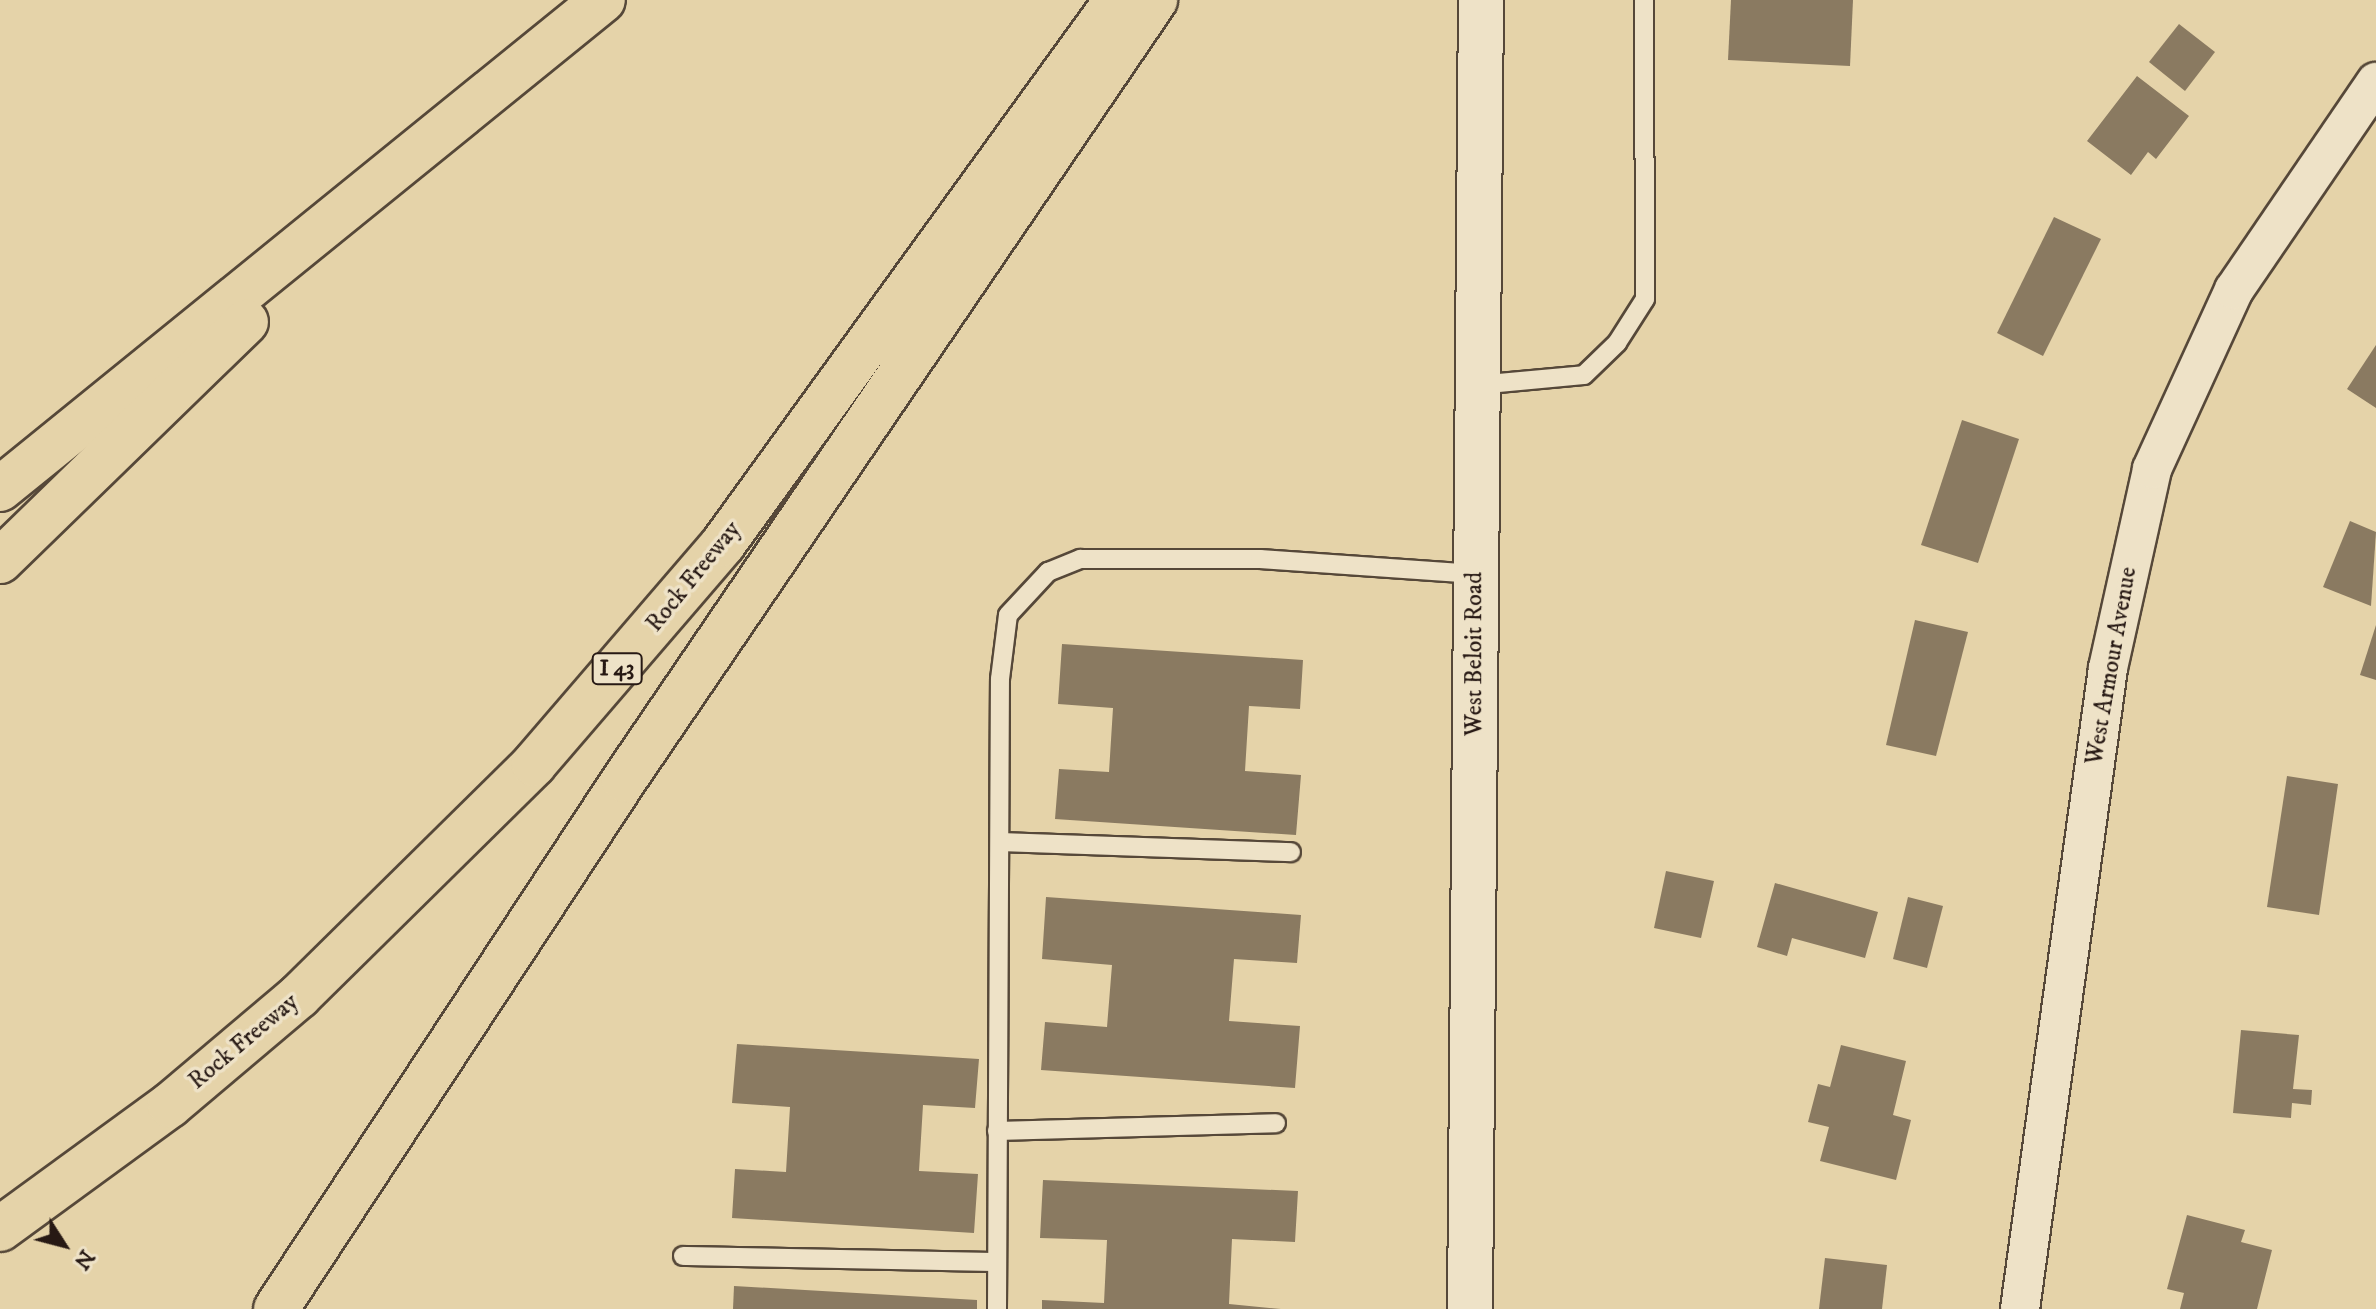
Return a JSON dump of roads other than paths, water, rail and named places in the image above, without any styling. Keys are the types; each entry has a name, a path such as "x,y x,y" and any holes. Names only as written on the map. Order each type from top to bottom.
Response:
{"highway":[{"path":"0,489 603,0"},
{"name":"Rock Freeway","path":"0,1229 170,1105 299,996 534,764 723,544 1117,0"},
{"path":"276,1309 624,780 1155,0"},
{"path":"0,561 452,123"}],"main road":[{"name":"West Beloit Road","path":"1470,1309 1481,0"}],"street":[{"name":"West Armour Avenue","path":"2020,1309 2108,668 2152,469 2234,290 2376,82"}],"lane":[{"path":"1477,385 1584,375 1617,343 1645,299 1644,0"},
{"path":"997,1309 1002,842 1000,679 1008,615 1048,572 1080,559 1120,557 1475,574"},
{"path":"1002,842 1291,852"},
{"path":"997,1131 1276,1123"},
{"path":"683,1256 997,1262"}]}
